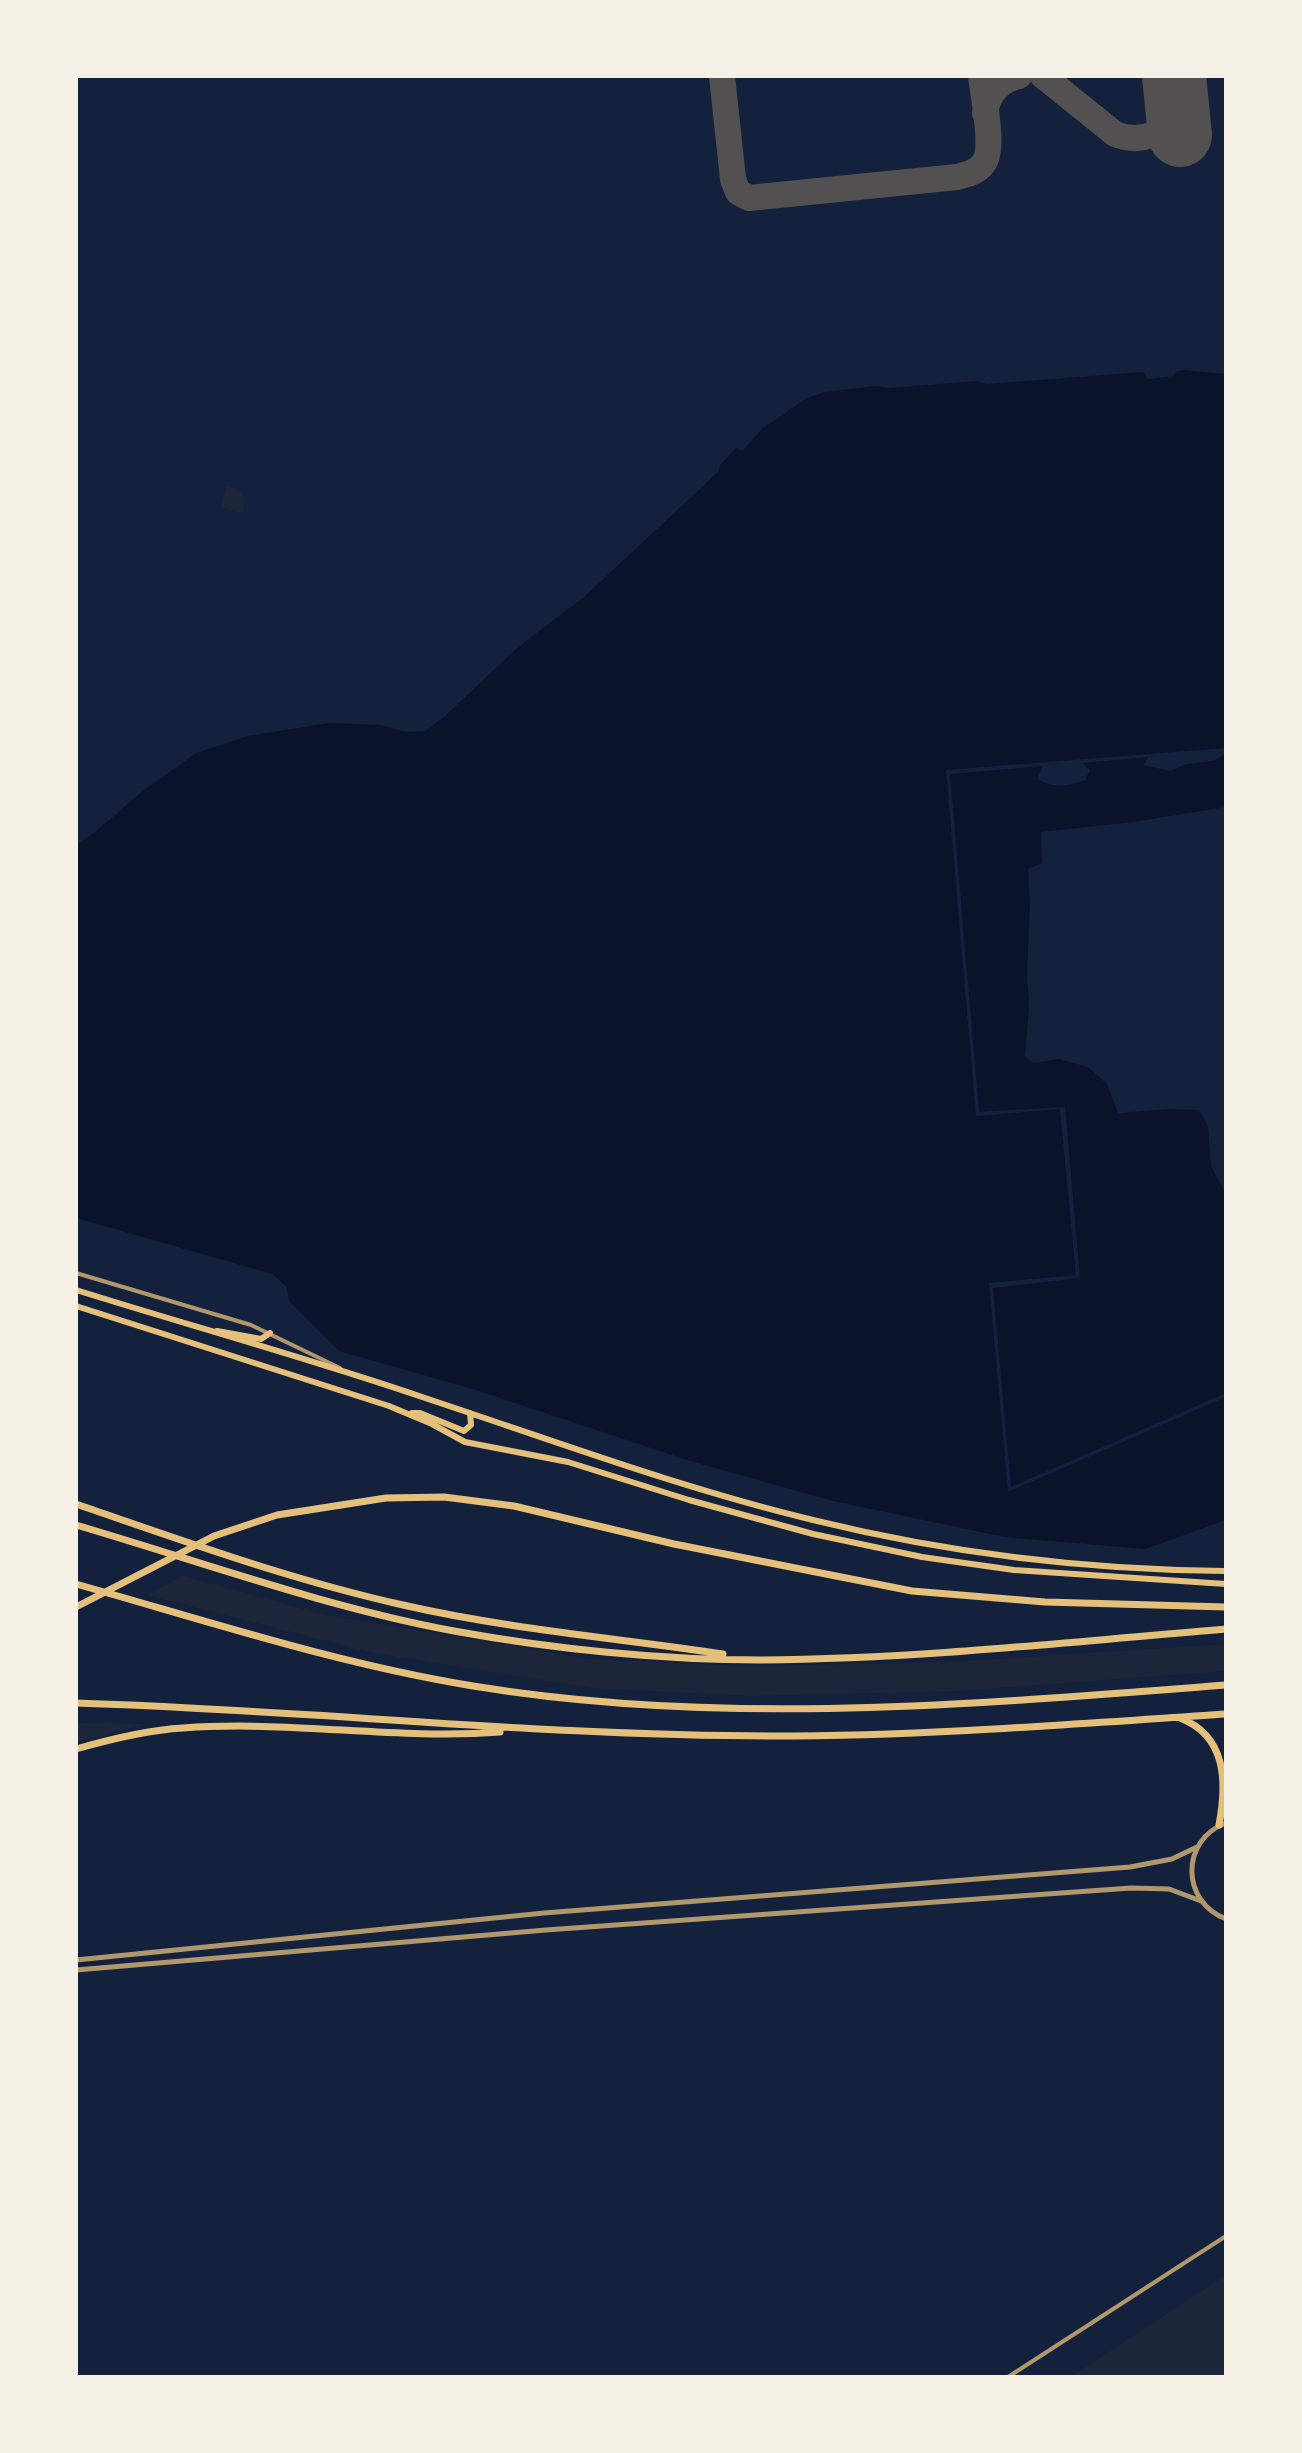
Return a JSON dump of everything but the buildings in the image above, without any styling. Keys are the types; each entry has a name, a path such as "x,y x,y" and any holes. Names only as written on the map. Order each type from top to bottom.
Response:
{"highway":[{"path":"76,1607 214,1536 277,1515 386,1498 444,1497 514,1506 674,1544 912,1591 1045,1602 1226,1607"},
{"path":"76,1504 271,1570 407,1606 761,1660"},
{"path":"76,1525 320,1600 455,1631 593,1649 761,1660 949,1652 1226,1629"},
{"path":"76,1584 312,1652 474,1686 556,1697 639,1704 796,1710 933,1705 1226,1685"},
{"path":"76,1703 526,1729 722,1735 846,1735 1226,1714"},
{"path":"1178,1717 1204,1732 1216,1747 1225,1785 1223,1824"},
{"path":"76,1749 131,1734 184,1728 454,1735 526,1729"}],"main road":[{"path":"76,1290 353,1375 691,1487 816,1521 924,1543 1015,1556 1128,1567 1226,1571"},
{"path":"76,1306 325,1384 408,1414 465,1442 568,1462 813,1534 922,1557 1014,1570 1226,1584"},
{"path":"210,1331 226,1331 261,1339 270,1333"},
{"path":"408,1414 420,1413 464,1431 471,1425 470,1413"}],"street":[{"path":"76,1273 251,1325 353,1375"},
{"path":"1223,1824 1203,1838 1191,1869 1201,1901 1210,1911 1226,1919"},
{"path":"76,1960 544,1913 1130,1867 1172,1859 1197,1847"},
{"path":"76,1970 546,1930 1131,1888 1169,1889 1201,1901"},
{"path":"1008,2377 1226,2236"}],"shaded area":[{"path":"1177,371 1226,374 1226,748 946,770 976,1116 1060,1109 1076,1275 989,1283 1008,1492 1226,1397 1226,1520 1145,1549 1004,1537 833,1501 690,1461 476,1390 339,1351 289,1301 287,1287 272,1274 76,1218 76,845 139,794 196,753 248,736 329,723 381,725 406,732 425,731 518,647 584,597 718,472 720,465 736,448 742,451 762,429 805,399 825,392 875,386 888,388 977,381 987,384 1143,372 1148,379 1173,376"},
{"path":"226,486 243,494 243,513 221,508"},
{"path":"1226,753 1226,807 1134,822 1041,832 1042,863 1028,869 1029,1006 1025,1056 1034,1063 1059,1059 1088,1067 1107,1084 1118,1113 1199,1110 1208,1126 1211,1166 1226,1194 1226,1393 1011,1487 993,1288 1080,1278 1065,1107 979,1112 950,774 1043,766 1037,779 1049,784 1066,785 1085,780 1090,770 1082,763 1148,757 1144,765 1170,771 1187,764 1213,761"},
{"path":"183,1576 325,1615 590,1659 744,1666 952,1662 1226,1644 1226,1671 956,1691 752,1696 591,1688 374,1653 147,1595"},
{"path":"76,1723 147,1724 76,1743"},
{"path":"1226,2275 1226,2377 1071,2377 1217,2281"}],"taxiway":[{"path":"722,76 733,179 738,192 749,198 957,177 973,172 985,161 988,143 981,76"},
{"path":"985,113 996,89 1019,76"},
{"path":"1043,76 1115,134 1125,137 1144,137 1161,129 1177,103"}],"runway":[{"path":"1174,76 1180,135"}]}
